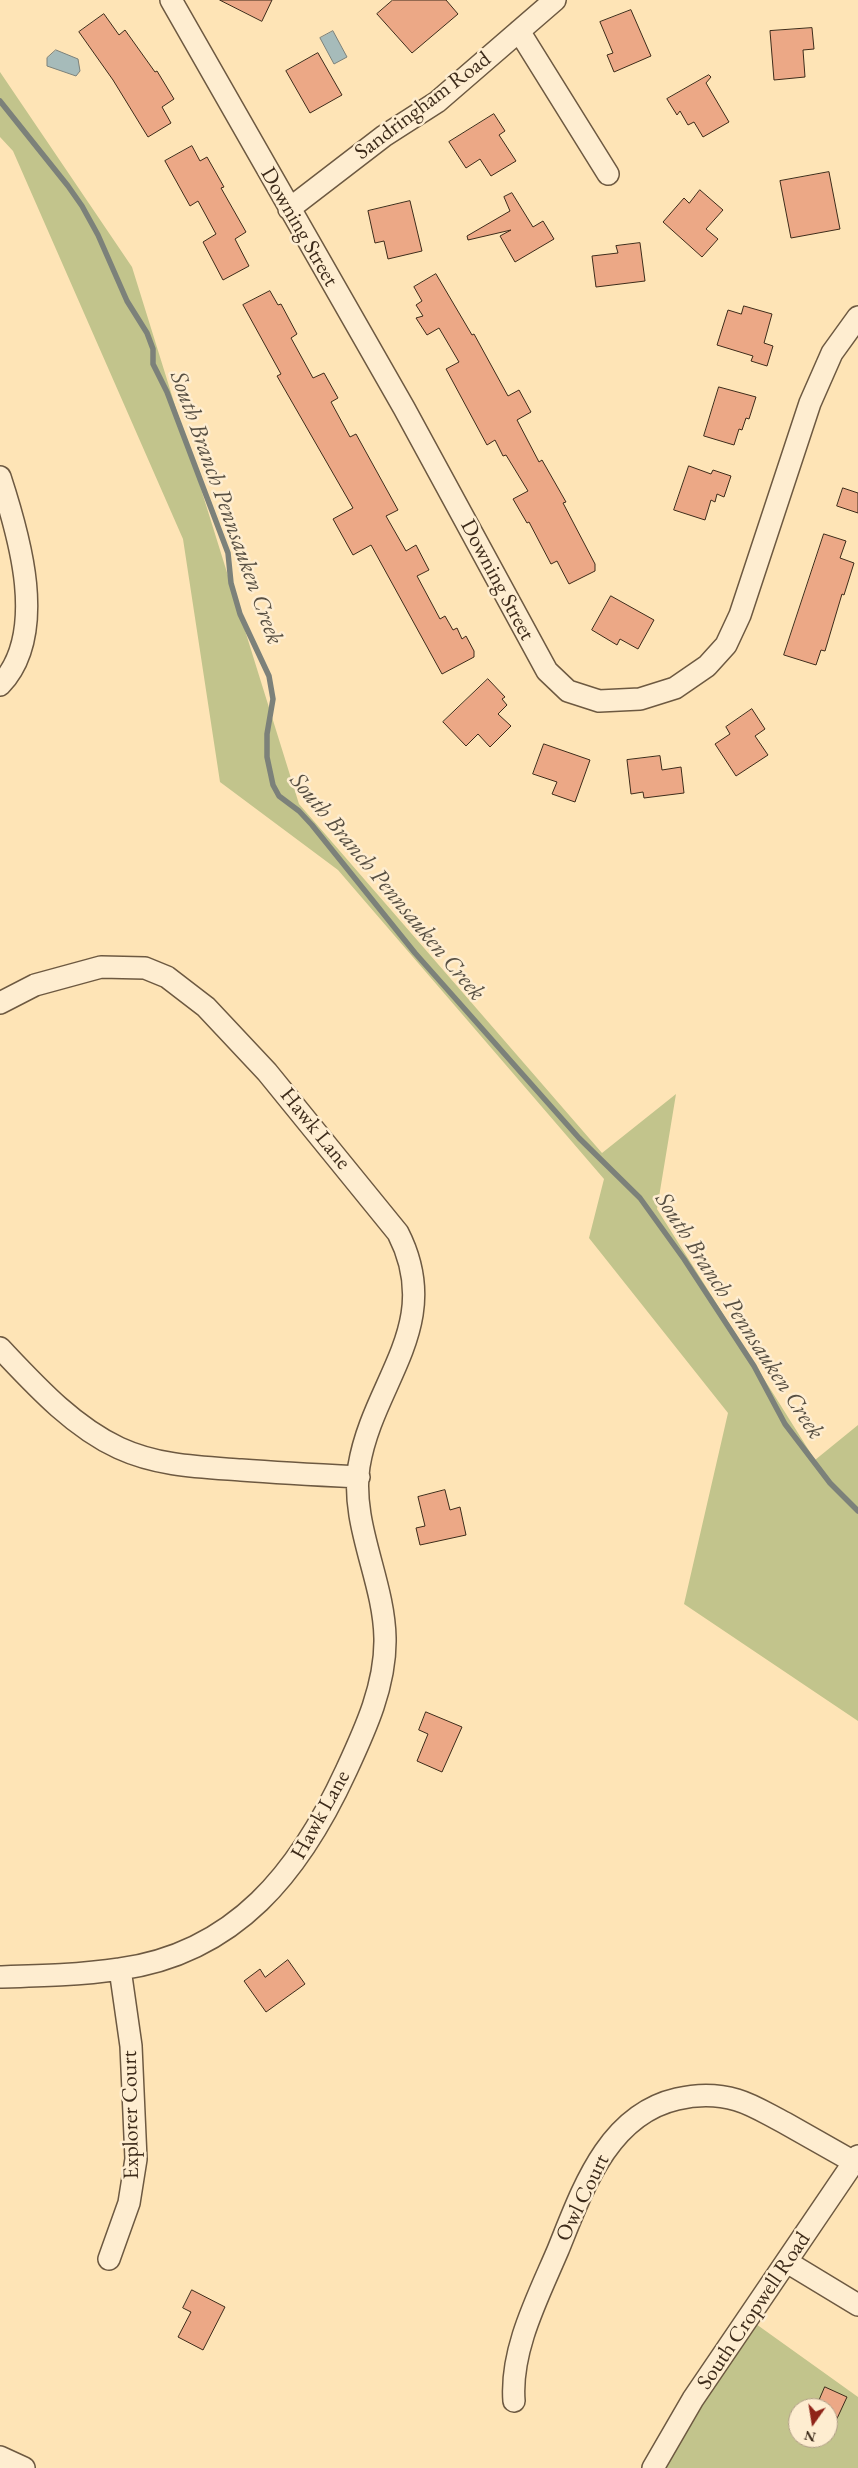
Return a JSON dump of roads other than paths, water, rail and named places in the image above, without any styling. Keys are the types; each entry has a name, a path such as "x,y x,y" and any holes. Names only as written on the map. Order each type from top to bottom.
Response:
{"street":[{"name":"Downing Street","path":"171,0 289,210 404,408 547,671 568,691 599,701 640,699 674,688 707,666 726,645 740,615 810,403 832,353 858,317"},
{"name":"Sandringham Road","path":"289,210 384,136 437,102 555,0"},
{"path":"519,31 608,174"},
{"path":"0,477 18,544 26,601 25,629 18,655 0,685"},
{"name":"Hawk Lane","path":"0,1004 35,985 101,967 145,968 167,977 206,1007 267,1072 389,1221 408,1254 414,1278 414,1303 410,1326 364,1444 358,1477 360,1513 383,1611 384,1666 375,1701 318,1829 286,1875 246,1913 199,1944 173,1955 120,1969 0,1977"},
{"path":"0,1348 57,1406 118,1448 166,1463 191,1467 358,1477"},
{"name":"Explorer Court","path":"109,2259 129,2203 136,2158 131,2046 120,1969"},
{"name":"Owl Court","path":"514,2401 512,2383 515,2364 549,2270 595,2166 610,2143 627,2125 647,2111 670,2101 693,2095 716,2095 757,2107 856,2159"},
{"name":"South Cropwell Road","path":"653,2468 694,2399 856,2159"},
{"path":"787,2262 858,2304"},
{"path":"0,2457 24,2468"}],"waterway":[{"name":"South Branch Pennsauken Creek","path":"0,101 82,206 98,235 127,301 147,333 153,349 153,364 167,392 228,553 231,583 240,614 269,676 273,699 267,734 267,757 273,785 279,796 299,811 312,825 415,953 579,1138 640,1198 684,1259 754,1366 785,1424 830,1483 858,1511"}]}
